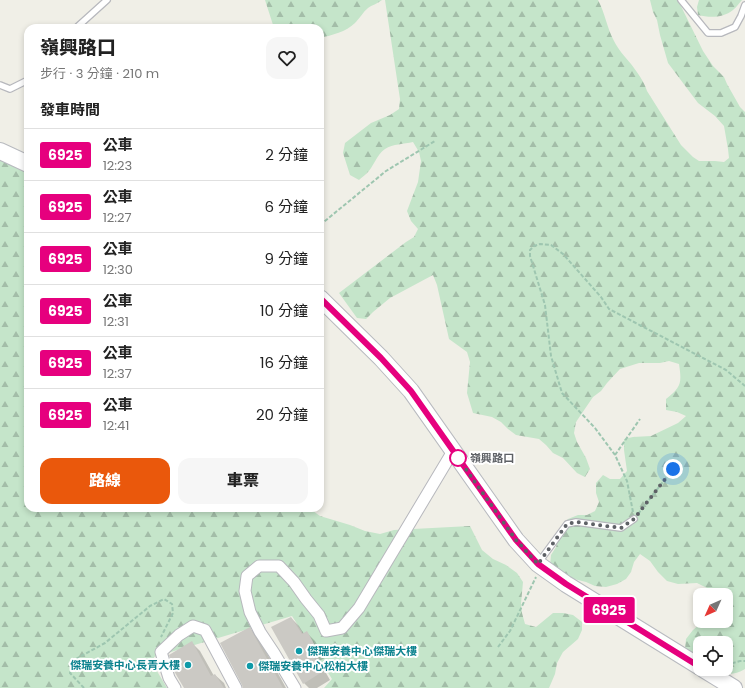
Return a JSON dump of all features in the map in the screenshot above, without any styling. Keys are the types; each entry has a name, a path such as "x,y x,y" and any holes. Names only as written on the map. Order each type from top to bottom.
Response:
{"main road":[{"path":"0,151 24,162"},
{"path":"324,302 381,358 411,391 516,540 538,564 566,584 693,663"},
{"path":"715,676 734,688"}],"street":[{"path":"295,688 260,632 250,612 245,591 248,576 260,566 279,566 294,582 318,615 326,631 342,628 359,608 453,451"},
{"path":"175,688 169,678 161,652 179,635 193,626 205,630 236,688"}],"lane":[{"path":"80,24 107,0"},
{"path":"681,0 708,33 721,33 735,28 745,5"},
{"path":"0,85 10,90 24,82"},
{"path":"538,564 567,524 576,522 621,528 634,519"}],"path":[{"path":"324,222 386,171 435,141"},
{"path":"634,519 627,481 615,455 595,428 562,393 551,356 545,304 530,256 530,250 534,246 540,244 551,245 563,254 609,309 726,370 745,386"},
{"path":"615,455 640,419"},
{"path":"634,519 673,469"},
{"path":"498,648 510,631 536,579 538,564"},
{"path":"84,688 70,673 74,660 105,643 150,606 164,599 172,604 173,613 160,637 161,652"},
{"path":"733,663 745,661"}],"green space":[{"path":"265,0 382,0 368,8 355,23 347,29 324,37 324,24 273,24"},
{"path":"385,0 598,0 616,44 640,77 647,91 681,145 699,161 724,162 729,158 724,126 715,116 698,103 668,63 657,20 650,0 678,0 703,51 713,66 724,77 740,107 745,112 745,669 733,674 733,636 693,636 693,656 685,649 686,639 695,628 733,628 733,588 707,588 697,583 678,584 667,581 650,561 640,554 634,562 631,572 626,579 617,584 606,587 595,586 566,577 550,566 551,555 556,547 561,526 568,519 578,515 587,515 595,511 599,502 596,493 596,483 603,475 610,479 620,479 627,471 624,439 651,436 678,423 686,416 677,412 666,410 666,399 675,391 680,381 679,364 669,361 660,363 639,363 620,369 601,391 593,397 576,422 574,433 590,469 585,477 577,473 563,458 553,453 539,439 516,435 501,422 492,417 473,413 467,393 470,362 467,352 449,339 437,285 433,275 390,298 366,319 357,318 339,293 414,237 418,229 411,221 407,211 418,182 421,161 419,152 413,142 395,145 385,149 379,154 369,171 359,180 350,175 343,153 345,143 371,123 390,115 399,109 400,99"},
{"path":"699,0 742,0 734,9 725,15 707,17 698,15 697,7"},
{"path":"0,156 24,165 24,512 314,512 320,516 365,531 380,534 394,530 470,526 482,550 493,559 506,565 517,573 523,582 521,604 525,624 536,627 553,613 573,615 582,622 582,630 578,639 563,652 557,663 555,674 549,688 324,688 332,679 292,616 154,657 154,666 167,688 0,688"}],"building":[{"name":"傑瑞安養中心傑瑞大樓","path":"291,617 302,634 307,631 317,649 311,652 322,672 303,684 271,627"},
{"name":"傑瑞安養中心松柏大樓","path":"250,627 283,688 243,688 220,643"},
{"name":"傑瑞安養中心長青大樓","path":"192,641 211,676 215,674 224,688 184,688 174,671 169,655"}],"bus line":[{"name":"6925","path":"324,302 381,358 411,391 516,540 538,564 566,584 693,663"}],"place":[{"name":"嶺興路口","path":"458,458"},
{"name":"傑瑞安養中心傑瑞大樓","path":"299,651"},
{"name":"傑瑞安養中心長青大樓","path":"188,665"},
{"name":"傑瑞安養中心松柏大樓","path":"250,666"}],"route":[{"path":"458,458 516,540 538,564 567,524 576,522 621,528 634,519 673,469"}]}
